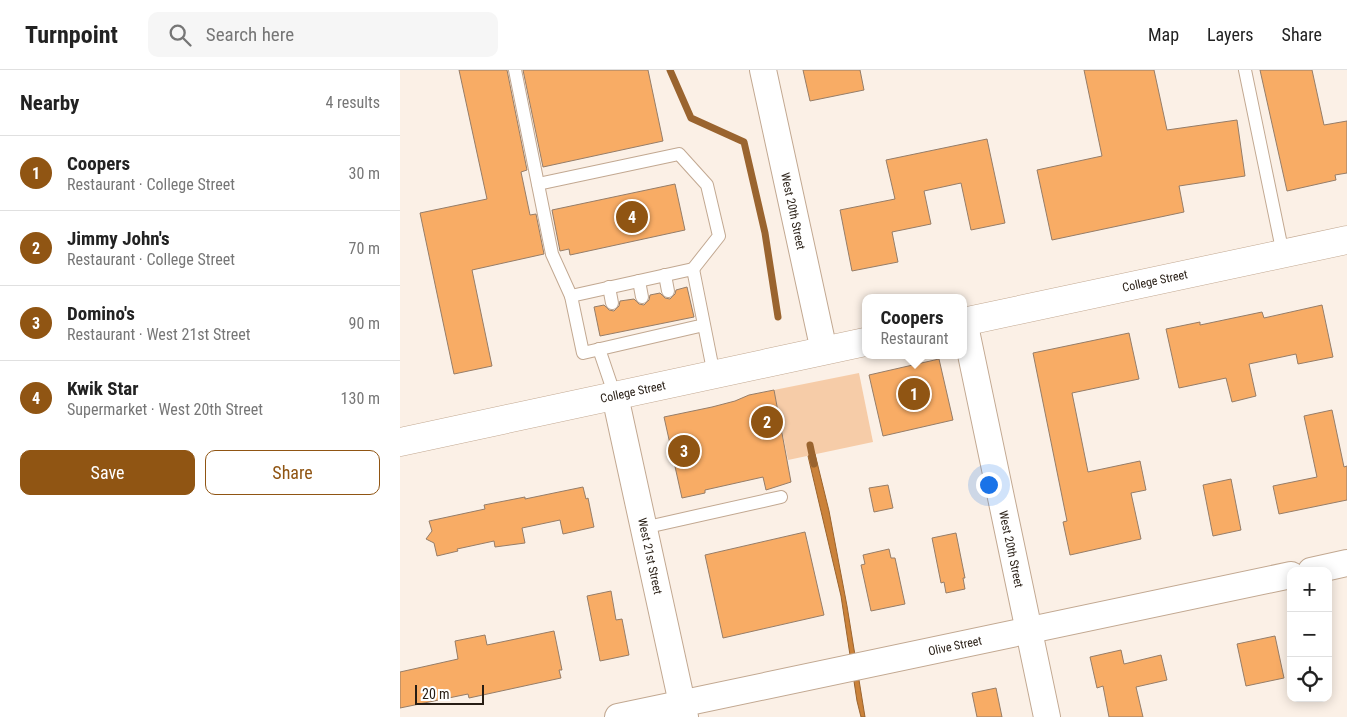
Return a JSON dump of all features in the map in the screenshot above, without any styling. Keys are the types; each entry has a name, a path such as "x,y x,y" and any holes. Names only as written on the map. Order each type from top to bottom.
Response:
{"street":[{"name":"West 20th Street","path":"763,70 824,351"},
{"name":"College Street","path":"967,321 1347,240"},
{"name":"West 20th Street","path":"967,341 1047,717"},
{"name":"College Street","path":"400,442 862,343"},
{"name":"West 21st Street","path":"614,396 683,710"},
{"path":"1329,567 1347,563"},
{"name":"Olive Street","path":"618,717 683,710 847,669 1287,576"}],"lane":[{"path":"515,70 552,254 571,296 583,352 600,349 620,338 676,326 704,325"},
{"path":"1245,70 1283,254"},
{"path":"538,184 678,154 707,185 720,236 693,269 571,296"},
{"path":"693,269 714,375"},
{"path":"665,275 668,291"},
{"path":"639,280 642,297"},
{"path":"609,287 612,303"},
{"path":"600,349 614,396"},
{"path":"643,528 781,497"}],"shaded area":[{"path":"859,373 873,442 788,460 774,390"},
{"path":"815,454 829,511 865,717 861,717 857,701 841,596 808,456"}],"building":[{"path":"459,70 507,70 527,170 521,172 530,215 536,214 544,254 472,270 492,366 454,374 420,213 487,199"},
{"path":"523,70 648,70 663,141 543,167"},
{"path":"803,70 860,70 864,90 810,101"},
{"path":"1084,70 1154,70 1167,130 1237,120 1245,176 1179,186 1184,212 1052,240 1037,170 1102,156"},
{"path":"1260,70 1312,70 1324,125 1347,121 1347,173 1335,175 1336,180 1287,191"},
{"path":"987,139 1005,223 971,230 961,183 924,191 931,224 892,232 898,262 852,271 840,210 895,199 886,160"},
{"path":"675,184 685,230 570,255 569,249 560,251 552,210"},
{"path":"687,287 694,317 600,336 594,307 604,305 609,310 614,311 619,306 620,301 634,299 639,304 644,305 649,300 650,295 660,293 665,298 670,299 676,290"},
{"path":"1322,305 1333,357 1298,364 1296,354 1249,364 1256,396 1232,402 1226,378 1179,388 1166,329 1200,322 1200,325 1262,312 1264,318"},
{"path":"1129,333 1139,379 1072,393 1088,472 1140,461 1146,490 1131,493 1141,539 1070,555 1063,522 1067,521 1033,353"},
{"path":"939,359 953,420 883,436 869,375"},
{"path":"774,390 791,482 766,490 763,477 705,490 705,493 682,498 664,417 712,407 749,395"},
{"path":"1332,410 1344,467 1347,466 1347,500 1279,514 1273,486 1317,477 1304,416"},
{"path":"1231,479 1241,530 1213,536 1203,485"},
{"path":"888,485 893,508 874,512 869,488"},
{"path":"583,487 586,499 588,498 594,527 563,534 560,520 522,528 525,543 495,547 494,541 457,549 458,551 437,556 434,543 426,539 432,531 429,521 485,509 484,505"},
{"path":"805,532 824,615 723,638 705,555"},
{"path":"956,533 965,578 963,578 965,589 946,593 944,582 941,583 932,538"},
{"path":"889,549 891,558 895,558 905,604 871,611 861,565 865,564 863,555"},
{"path":"611,591 616,620 622,619 629,655 600,661 587,596"},
{"path":"554,631 562,670 559,670 561,678 469,698 468,694 400,708 400,672 458,659 455,641 485,635 487,645"},
{"path":"1275,636 1284,678 1246,686 1237,644"},
{"path":"1121,650 1124,664 1161,655 1167,680 1136,687 1143,717 1109,717 1103,686 1097,688 1090,657"},
{"path":"996,688 1002,717 977,717 972,693"}],"waterway":[{"path":"670,70 691,118 744,142 765,233 778,317"},
{"path":"810,445 814,464"}],"place":[{"name":"Kwik Star","path":"632,217"},
{"name":"Coopers","path":"914,394"},
{"name":"Jimmy John's","path":"767,422"},
{"name":"Domino's","path":"684,451"}]}
